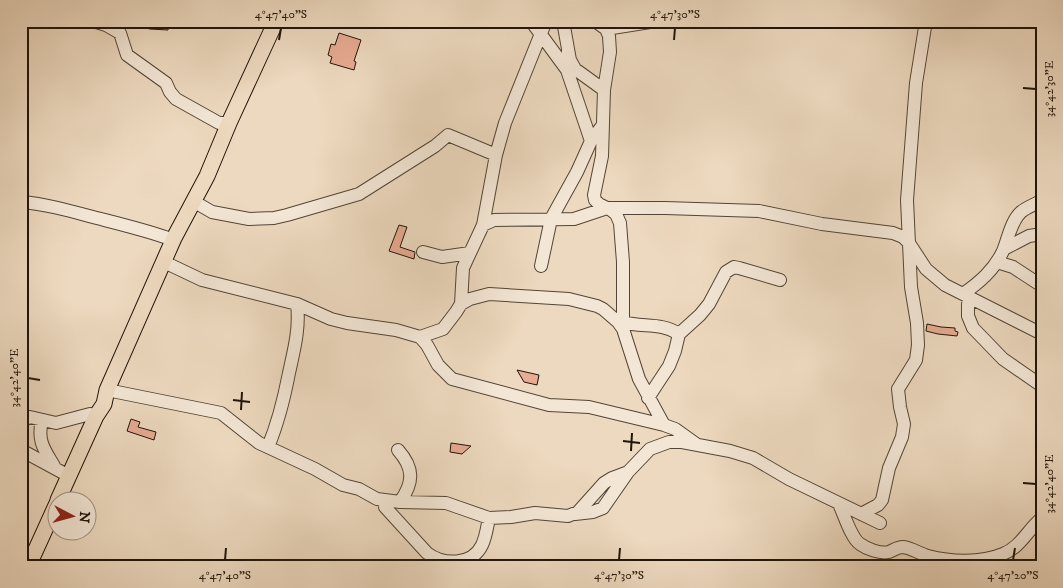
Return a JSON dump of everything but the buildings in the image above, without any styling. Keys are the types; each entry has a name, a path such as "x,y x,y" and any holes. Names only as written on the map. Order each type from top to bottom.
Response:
{"main road":[{"path":"60,490 62,472 104,404 107,390 174,238 207,176 276,21"},
{"path":"28,567 48,523"}],"street":[{"path":"93,21 106,25 120,33 127,55 166,83 172,96 181,103 219,123 229,123"},
{"path":"530,21 567,70 591,141"},
{"path":"461,304 463,268 483,226 496,156 505,123 546,21"},
{"path":"563,21 568,50 567,70"},
{"path":"595,21 606,28 610,36 610,52 604,90 602,156 594,192 595,200 616,214 620,223 624,262 623,326 639,379 664,425"},
{"path":"606,28 656,21"},
{"path":"861,514 878,505 885,494 889,468 904,430 898,388 913,365 918,353 917,323 911,287 907,200 916,83 926,21"},
{"path":"568,50 576,69 604,90"},
{"path":"541,266 551,219 577,172 591,141 602,126"},
{"path":"193,201 212,212 249,219 274,218 358,194 436,146 447,136 451,136 496,156"},
{"path":"966,295 988,274 997,262 1015,221 1021,212 1042,200"},
{"path":"21,202 67,210 113,221 168,238 174,238"},
{"path":"483,226 494,220 574,219 607,208 665,208 759,211 822,224 893,233 903,237 930,273 945,285 1042,334"},
{"path":"1004,249 1029,236 1042,234"},
{"path":"422,252 442,257 470,253"},
{"path":"164,262 202,280 297,304 331,319 369,327 396,330 420,337 443,330 461,304 470,299 489,294 569,299 603,309 623,326 660,326 679,334"},
{"path":"997,262 1013,267 1042,286"},
{"path":"648,398 669,366 679,334 700,315 730,268 739,268 780,280"},
{"path":"966,295 968,316 977,332 1003,359 1042,386"},
{"path":"268,448 282,409 292,363 298,330 297,304"},
{"path":"420,337 438,364 452,379 549,405 589,407 664,425 675,429 698,445"},
{"path":"107,390 221,413 245,433 268,448 315,469 343,485 364,491 377,499 400,502 446,503 489,518 535,513 568,516 582,509 604,483 628,472 650,449 661,444 682,442 753,458 789,479 880,523"},
{"path":"21,421 30,417 56,423 90,414 96,416"},
{"path":"42,420 41,443 62,472"},
{"path":"21,450 62,472"},
{"path":"398,450 408,464 410,473 408,491 400,502"},
{"path":"839,504 856,541 860,545 881,552 889,552 897,547 904,547 925,555 948,560 975,560 1004,554 1017,546 1042,518"},
{"path":"385,507 427,553 434,558 453,562 472,556 480,548 485,537 489,518"}]}
